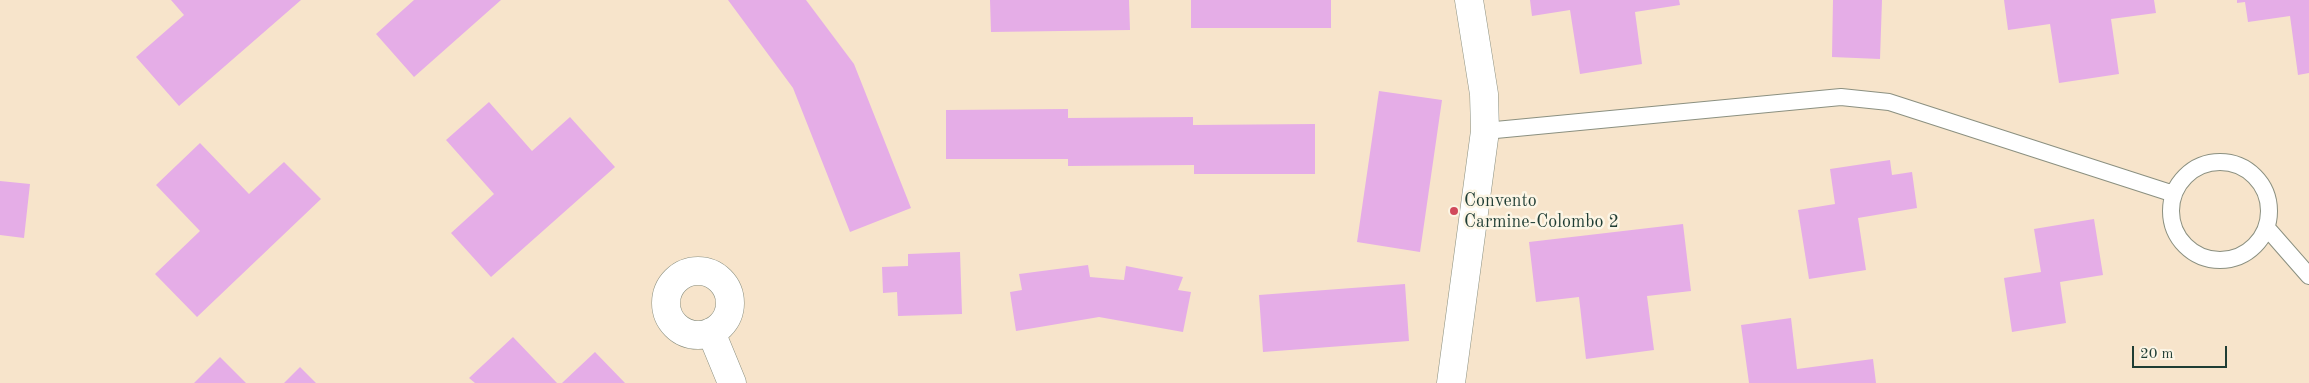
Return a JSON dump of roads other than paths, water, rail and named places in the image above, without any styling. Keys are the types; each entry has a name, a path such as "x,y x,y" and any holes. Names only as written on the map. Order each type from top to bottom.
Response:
{"main road":[{"path":"1451,383 1485,131 1480,64 1469,0"},
{"path":"710,332 732,383"}],"lane":[{"path":"1485,131 1841,96 1889,102 2174,194"},
{"path":"2218,162 2237,164 2254,175 2265,190 2270,209 2267,228 2257,244 2241,255 2222,260 2203,257 2187,247 2176,231 2171,212 2174,194 2184,178 2199,166 2218,162"},
{"path":"2267,228 2309,276"}],"place":[{"name":"Convento Carmine-Colombo 2","path":"1454,211"}]}
